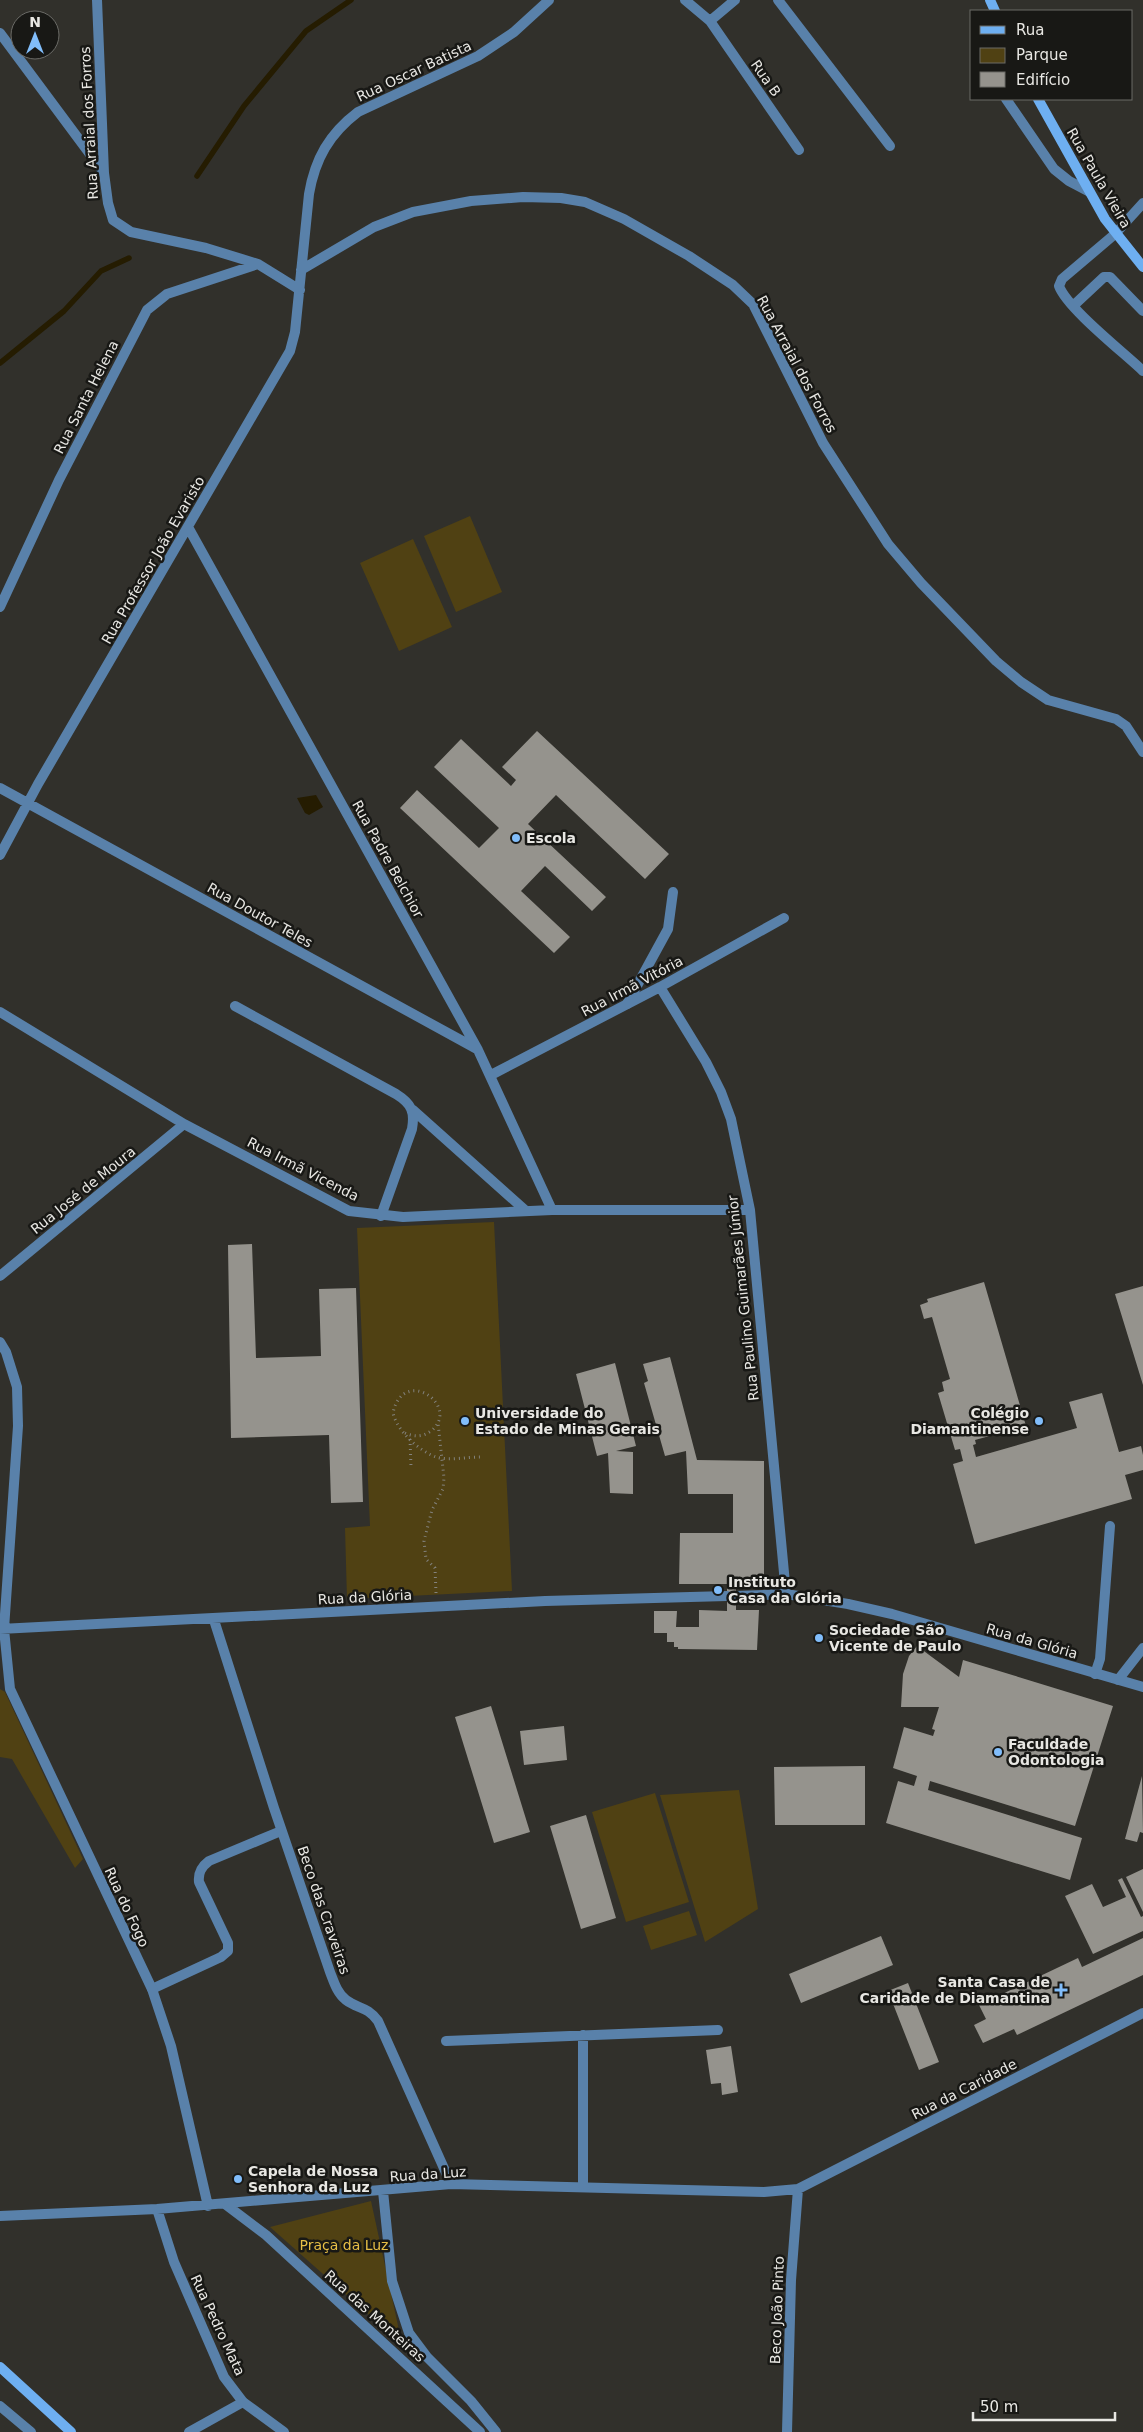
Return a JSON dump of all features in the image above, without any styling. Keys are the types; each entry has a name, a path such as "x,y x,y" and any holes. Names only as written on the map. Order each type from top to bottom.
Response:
{"main road":[{"name":"Rua Paula Vieira","path":"1039,100 1088,191 1115,234 1143,267"},
{"path":"0,2367 71,2432"}],"street":[{"name":"Rua Arraial dos Forros","path":"97,0 104,173 110,215 120,227 131,232 206,248 258,264 300,290"},
{"name":"Rua Oscar Batista","path":"301,270 312,172 322,150 343,123 374,104 463,64 494,47 524,24 549,0"},
{"path":"685,0 710,21 735,0"},
{"path":"778,0 890,146"},
{"name":"Rua B","path":"710,21 799,150"},
{"path":"0,33 104,173"},
{"path":"1007,100 1054,169 1069,181 1088,191"},
{"name":"Rua Arraial dos Forros","path":"301,270 374,227 413,212 471,201 523,197 573,199 600,208 690,256 734,285 753,304 823,443 888,544 921,583 1014,678 1048,700 1116,719 1126,726 1143,752"},
{"path":"1143,204 1115,234 1062,279 1059,286 1062,294 1073,306 1143,370"},
{"name":"Rua Santa Helena","path":"0,608 59,480 147,310 167,294 258,264"},
{"name":"Rua Professor João Evaristo","path":"0,855 28,803 290,352 295,332 301,270"},
{"path":"1073,306 1104,277 1110,277 1143,311"},
{"name":"Rua Padre Belchior","path":"188,527 478,1050 552,1210"},
{"path":"0,788 28,803"},
{"name":"Rua Doutor Teles","path":"28,803 478,1050"},
{"path":"627,1004 668,929 673,892"},
{"name":"Rua Irmã Vitória","path":"491,1075 660,987 784,918"},
{"name":"Rua Paulino Guimarães Júnior","path":"660,987 706,1062 721,1092 731,1119 750,1210 786,1594"},
{"path":"235,1006 396,1094 410,1104 413,1110 526,1211"},
{"name":"Rua Irmã Vicenda","path":"0,1012 184,1124 270,1168 349,1212 381,1216 552,1210 750,1210"},
{"path":"381,1216 412,1130 413,1110"},
{"name":"Rua José de Moura","path":"0,1276 184,1124"},
{"name":"Rua do Fogo","path":"0,1342 6,1352 17,1386 18,1426 2,1629 10,1689 152,1990 171,2046 208,2206"},
{"path":"1095,1674 1100,1659 1110,1526"},
{"name":"Rua da Glória","path":"2,1629 214,1620 436,1607 786,1594 892,1614 1143,1687"},
{"name":"Beco das Craveiras","path":"214,1620 330,1972 339,1993 347,2001 372,2012 378,2021 450,2184"},
{"path":"1118,1680 1143,1648"},
{"path":"0,1681 10,1689"},
{"path":"152,1990 221,1957 228,1951 228,1944 199,1882 198,1875 203,1866 208,1862 282,1830"},
{"name":"Rua da Caridade","path":"798,2189 1143,2013"},
{"path":"446,2041 718,2030"},
{"path":"582,2035 583,2186"},
{"name":"Rua da Luz","path":"0,2216 208,2206 450,2184 764,2192 798,2189"},
{"name":"Beco João Pinto","path":"787,2432 791,2280 798,2189"},
{"path":"383,2191 392,2281 409,2333 427,2357 471,2401 496,2432"},
{"name":"Rua das Monteiras","path":"225,2204 266,2234 480,2432"},
{"name":"Rua Pedro Mata","path":"157,2209 174,2262 196,2317 224,2377 243,2402 284,2432"},
{"path":"189,2432 243,2402"},
{"path":"0,2406 31,2432"}],"path":[{"path":"436,1607 435,1568 426,1559 424,1541 432,1510 443,1489 442,1458 438,1422 439,1408 431,1396 418,1391 411,1391 399,1399 393,1413 395,1421 420,1448 442,1458 480,1458"},
{"path":"405,1433 420,1436 434,1429 438,1422"},
{"path":"410,1438 411,1467"}],"green space":[{"path":"470,516 502,592 456,612 424,536"},
{"path":"413,539 452,627 399,651 360,563"},
{"path":"494,1222 512,1591 347,1599 345,1528 370,1526 357,1228"},
{"path":"0,1689 5,1692 83,1859 75,1868 12,1759 0,1757"},
{"path":"739,1790 758,1909 705,1942 660,1795"},
{"path":"655,1793 689,1902 626,1922 592,1812"},
{"path":"689,1911 697,1935 651,1950 643,1926"},
{"name":"Praça da Luz","path":"371,2201 402,2344 270,2227"}],"shaded area":[{"path":"316,795 323,807 309,815 305,813 297,798"}],"building":[{"name":"Escola","path":"537,731 669,854 645,879 556,795 528,824 606,897 592,911 545,866 521,891 570,937 554,953 400,808 417,790 479,848 499,828 434,767 461,739 511,786 516,780 502,767"},
{"path":"252,1244 256,1358 321,1356 319,1289 356,1288 363,1502 331,1503 329,1435 231,1438 228,1245"},
{"path":"984,1282 1026,1426 975,1440 976,1444 973,1445 976,1457 1077,1428 1069,1402 1102,1393 1119,1452 1141,1446 1143,1470 1125,1475 1132,1499 975,1544 953,1464 963,1461 960,1449 955,1450 938,1393 944,1391 942,1382 950,1379 932,1317 924,1319 920,1305 928,1302 927,1299"},
{"path":"1143,1286 1143,1385 1115,1294"},
{"path":"670,1357 697,1460 764,1461 764,1585 736,1585 736,1610 759,1610 757,1650 678,1649 678,1647 674,1647 674,1642 667,1642 667,1633 654,1633 654,1611 677,1611 676,1627 699,1627 699,1610 727,1611 727,1584 679,1584 680,1533 733,1533 733,1494 688,1494 686,1451 665,1456 644,1383 648,1381 643,1364"},
{"path":"615,1363 636,1446 616,1451 633,1452 633,1494 610,1493 608,1453 597,1456 576,1374"},
{"name":"Faculdade Odontologia","path":"917,1646 959,1677 963,1660 1113,1706 1075,1826 930,1781 928,1790 1082,1838 1070,1880 886,1823 898,1781 914,1786 917,1776 893,1768 904,1727 933,1736 935,1730 932,1729 939,1707 901,1707 903,1674 909,1656"},
{"path":"491,1706 530,1832 494,1843 455,1717"},
{"path":"564,1726 567,1760 524,1765 520,1731"},
{"path":"865,1766 865,1825 775,1825 774,1767"},
{"path":"1142,1776 1143,1833 1140,1832 1137,1842 1125,1839"},
{"path":"586,1815 616,1918 581,1929 550,1826"},
{"path":"1143,1869 1143,1912 1126,1877"},
{"path":"1122,1878 1141,1917 1143,1916 1143,1931 1093,1954 1065,1896 1092,1884 1103,1907 1126,1897 1118,1880"},
{"path":"881,1936 893,1965 801,2003 789,1974"},
{"name":"Santa Casa de Caridade de Diamantina","path":"1143,1938 1143,1975 1017,2035 1014,2029 983,2043 974,2025 986,2019 979,2005 1078,1958 1082,1967"},
{"path":"908,1983 939,2062 919,2070 888,1991"},
{"path":"731,2046 738,2092 722,2095 721,2083 711,2084 706,2050"}],"waterway":[{"path":"197,176 244,106 306,31 351,0"},
{"path":"0,363 64,311 101,271 129,258"}],"place":[{"name":"Escola","path":"516,838"},
{"name":"Universidade do Estado de Minas Gerais","path":"465,1421"},
{"name":"Colégio Diamantinense","path":"1039,1421"},
{"name":"Instituto Casa da Glória","path":"718,1590"},
{"name":"Sociedade São Vicente de Paulo","path":"819,1638"},
{"name":"Faculdade Odontologia","path":"998,1752"},
{"name":"Santa Casa de Caridade de Diamantina","path":"1061,1990"},
{"name":"Capela de Nossa Senhora da Luz","path":"238,2179"}]}
